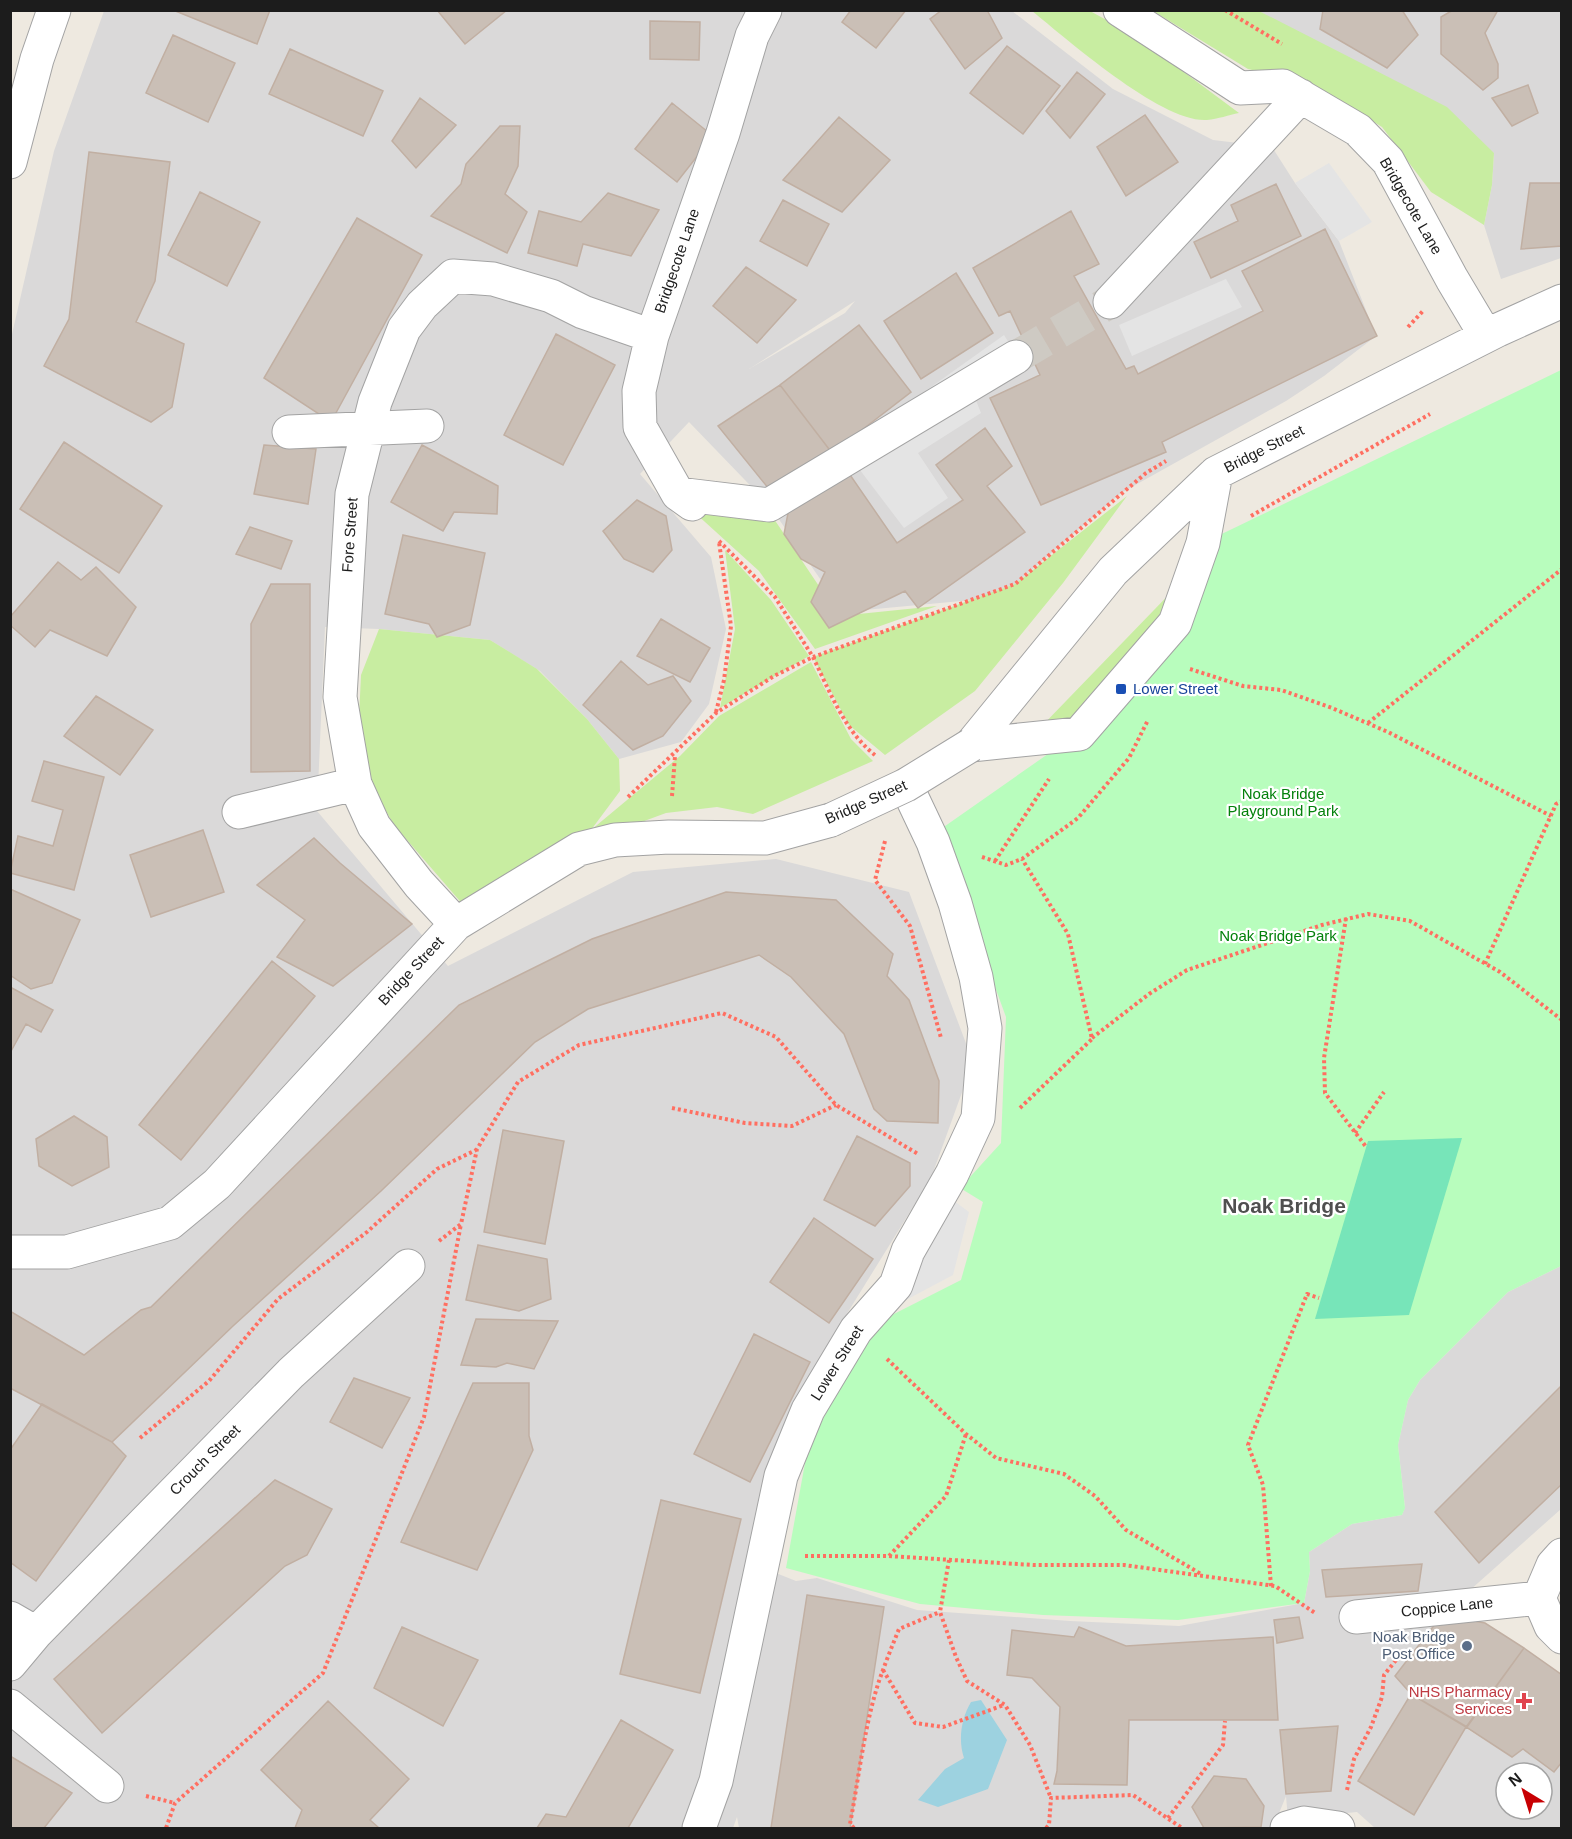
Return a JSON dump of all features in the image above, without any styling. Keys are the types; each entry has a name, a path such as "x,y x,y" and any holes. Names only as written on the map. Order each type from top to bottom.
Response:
{"street":[{"path":"10,162 37,59 54,10"},
{"name":"Bridgecote Lane","path":"685,499 640,427 639,391 651,336 723,133 752,36 765,10"},
{"name":"Bridgecote Lane","path":"1120,10 1240,88 1283,86 1358,130 1388,161 1452,279 1486,336"},
{"path":"1110,302 1301,96"},
{"name":"Fore Street","path":"456,924 419,884 374,826 355,784 340,698 352,494 375,402 404,329 422,306 453,276 493,279 551,296 583,312 651,336"},
{"name":"Bridge Street","path":"10,1252 67,1252 170,1222 217,1184 456,924 579,849 615,840 658,837 765,838 831,820 906,785 971,745 1113,571 1216,473 1486,336 1562,301"},
{"path":"685,499 769,505 1016,357"},
{"path":"289,432 427,426"},
{"path":"971,745 1079,734 1175,624 1203,543 1216,473"},
{"path":"239,812 355,784"},
{"name":"Lower Street","path":"699,1828 716,1781 781,1476 807,1410 856,1329 896,1285 908,1251 952,1174 978,1118 985,1028 976,977 955,903 933,842 906,785"},
{"name":"Crouch Street","path":"10,1664 23,1626 408,1266"},
{"path":"1562,1555 1553,1565 1539,1598 1551,1626 1562,1637"},
{"name":"Coppice Lane","path":"1356,1617 1539,1598"},
{"path":"10,1706 107,1786"},
{"path":"1287,1828 1304,1823 1338,1828"}],"path":[{"path":"1407,328 1452,279"},
{"path":"1203,543 1431,413"},
{"path":"625,800 716,713 774,676 813,657 1015,584 1146,472 1175,455"},
{"path":"685,499 719,541 775,597 813,657 836,705 864,747"},
{"path":"716,713 724,680 731,626 719,541"},
{"path":"1368,723 1562,569"},
{"path":"1188,669 1243,686 1281,690 1368,723 1551,816"},
{"path":"995,861 1079,734"},
{"path":"1485,964 1556,804 1562,801"},
{"path":"1022,859 1068,934 1092,1039"},
{"path":"875,880 910,926 944,1049"},
{"path":"1018,1110 1092,1039 1149,994 1187,970 1346,918 1368,914 1410,921 1500,972 1562,1020"},
{"path":"1346,918 1324,1058 1325,1093 1367,1148"},
{"path":"166,1828 175,1803 323,1673 424,1417 477,1149 518,1082 579,1045 722,1013 776,1037 836,1105 952,1174"},
{"path":"1355,1133 1384,1092"},
{"path":"672,1108 745,1123 792,1126 836,1105"},
{"path":"140,1438 209,1381 278,1299 367,1232 437,1169 477,1149"},
{"path":"408,1266 461,1224"},
{"path":"765,1556 888,1556 1033,1565 1124,1565 1273,1586 1263,1485 1248,1445 1307,1294 1319,1298"},
{"path":"856,1329 966,1434 996,1458 1064,1474 1095,1496 1126,1530 1204,1576"},
{"path":"888,1556 946,1496 966,1434"},
{"path":"949,1560 940,1612 967,1681 1005,1705 1030,1745 1050,1798 1049,1825 1046,1828"},
{"path":"854,1828 850,1824 883,1670 899,1629 940,1612"},
{"path":"883,1670 915,1723 943,1727 1005,1705"},
{"path":"1346,1794 1353,1759 1371,1727 1382,1696 1384,1675"},
{"path":"1168,1818 1223,1745 1225,1721"},
{"path":"1050,1798 1133,1795 1182,1828"}],"shaded area":[{"path":"104,11 1012,11 1113,89 1213,140 1272,147 1295,183 1339,241 1376,336 1324,376 1286,401 1121,493 1015,584 972,600 843,612 769,505 689,422 640,474 711,557 726,629 709,704 681,742 619,759 587,719 540,671 490,640 379,629 325,627 317,811 448,966 633,872 776,859 909,892 973,1062 931,1178 830,1341 746,1561 796,1581 817,1578 917,1610 1179,1626 1304,1603 1310,1571 1309,1552 1352,1524 1402,1515 1405,1507 1398,1445 1408,1400 1420,1380 1508,1292 1561,1266 1561,1509 1442,1615 1396,1676 1411,1694 1512,1757 1523,1749 1561,1762 1561,1828 1375,1828 1357,1812 1288,1819 1286,1796 1273,1828 739,1828 737,1817 733,1828 11,1828 10,343 54,151","holes":["855,301 845,313 749,369"]},
{"path":"1259,11 1561,11 1561,258 1501,279 1484,225 1492,185 1494,153"},
{"path":"1329,163 1372,222 1339,241 1295,183"},
{"path":"1226,279 1242,307 1132,356 1119,325"},
{"path":"1004,335 1026,370 975,398 981,413 918,453 948,498 904,528 844,449"},
{"path":"946,1195 969,1212 953,1275 887,1310"}],"green space":[{"path":"1032,11 1090,11 1134,35 1239,113 1207,120 1188,117 1166,108 1116,78"},
{"path":"1153,11 1259,11 1447,107 1494,153 1492,185 1484,225 1431,192 1382,127 1313,84 1248,69"},
{"name":"Noak Bridge Park","path":"1561,370 1561,1266 1508,1292 1420,1380 1408,1400 1398,1445 1405,1508 1402,1515 1352,1524 1309,1552 1310,1571 1304,1603 1178,1620 1043,1615 920,1604 786,1568 807,1452 864,1335 886,1318 961,1280 983,1202 960,1188 1001,1143 1006,1017 938,831 1085,728 1175,623 1203,543"},
{"path":"1127,496 1063,583 975,691 885,755 849,725 813,657 1015,584"},
{"path":"683,502 770,513 839,616 937,606 815,649 759,571"},
{"path":"725,550 771,600 809,656 720,708 735,629"},
{"path":"1182,581 1169,620 1072,727 1038,730"},
{"path":"379,629 490,640 537,669 587,719 619,759 620,791 591,830 680,756 719,716 811,662 851,739 873,761 753,814 717,807 666,813 571,848 465,907 394,825 357,760 361,675"},
{"path":"1462,1138 1409,1315 1315,1319 1368,1141"}],"water":[{"path":"981,1700 1007,1740 988,1789 938,1807 918,1800 945,1769 964,1758 961,1730 965,1715 971,1702"}],"building":[{"path":"173,10 270,10 257,44"},
{"path":"437,10 507,10 465,44"},
{"path":"851,10 906,10 876,48 842,22"},
{"path":"942,10 987,10 1002,38 965,69 930,19"},
{"path":"1323,10 1402,10 1418,35 1387,68 1320,29"},
{"path":"1453,10 1498,10 1485,33 1498,64 1498,78 1483,90 1441,54 1441,17"},
{"path":"650,21 700,22 699,60 650,59"},
{"path":"173,35 235,63 208,122 146,93"},
{"path":"1007,46 1060,86 1023,134 970,93"},
{"path":"290,49 383,91 363,136 269,94"},
{"path":"1077,72 1105,94 1070,138 1046,111"},
{"path":"1528,85 1538,113 1512,126 1492,98"},
{"path":"420,98 456,125 416,168 392,141"},
{"path":"672,103 713,136 677,182 635,149"},
{"path":"1145,115 1178,162 1126,196 1097,147"},
{"path":"839,117 890,160 842,212 783,180"},
{"path":"500,126 520,126 518,166 505,194 527,212 507,253 431,216 461,184 466,164"},
{"path":"89,152 170,162 155,281 136,322 184,344 172,407 151,422 44,366 69,319"},
{"path":"1530,183 1562,183 1562,246 1521,249"},
{"path":"1276,184 1301,236 1211,278 1194,242 1238,221 1231,205"},
{"path":"200,192 260,222 227,286 168,255"},
{"path":"608,193 659,210 631,256 583,244 577,266 528,253 539,211 581,222"},
{"path":"783,200 829,224 807,266 760,241"},
{"path":"1071,211 1099,264 1074,276 1126,369 1134,366 1138,374 1263,311 1242,271 1325,229 1377,336 1162,442 1166,452 1041,505 990,398 1040,375 1010,311 999,316 973,268"},
{"path":"357,218 422,255 331,422 264,378"},
{"path":"746,267 796,300 757,343 713,306"},
{"path":"956,273 993,333 921,379 884,321"},
{"path":"859,325 911,392 832,453 780,385"},
{"path":"556,334 615,365 563,465 504,435"},
{"path":"780,385 832,453 773,494 718,426"},
{"path":"985,428 1012,466 987,486 1025,532 918,608 905,591 829,628 811,602 825,572 801,559 784,534 789,508 846,469 897,543 963,500 936,465"},
{"path":"64,442 162,506 119,573 20,509"},
{"path":"264,445 316,449 308,504 254,494"},
{"path":"422,445 498,486 497,514 454,512 443,531 391,502"},
{"path":"637,500 666,516 672,550 653,572 624,559 603,531"},
{"path":"250,527 292,541 281,569 236,554"},
{"path":"403,535 485,553 470,625 437,637 429,624 385,614"},
{"path":"58,562 81,580 96,567 136,607 107,656 50,630 35,647 10,625 10,617"},
{"path":"271,584 310,584 310,771 251,772 251,624"},
{"path":"661,619 710,648 690,682 637,656"},
{"path":"621,661 648,685 673,676 691,701 663,736 633,750 583,705"},
{"path":"96,696 153,730 120,775 64,736"},
{"path":"44,761 104,777 74,890 10,873 18,836 53,846 63,810 32,801"},
{"path":"203,830 224,892 151,917 130,855"},
{"path":"314,838 412,924 333,986 277,957 305,920 257,885"},
{"path":"10,889 80,920 52,983 31,989 10,975"},
{"path":"726,892 836,900 893,954 887,976 909,1000 939,1081 938,1123 887,1121 874,1109 844,1034 791,977 759,955 588,1009 535,1042 381,1191 233,1326 112,1442 10,1388 10,1311 84,1355 141,1310 151,1307 459,1005 592,939"},
{"path":"272,961 315,996 181,1160 139,1125"},
{"path":"10,987 53,1010 41,1032 26,1024 10,1053"},
{"path":"74,1116 107,1137 109,1167 72,1186 39,1166 36,1139"},
{"path":"503,1130 564,1141 545,1244 484,1232"},
{"path":"857,1136 910,1163 910,1186 875,1226 824,1200"},
{"path":"814,1218 873,1259 829,1323 770,1282"},
{"path":"478,1245 547,1259 551,1299 519,1311 466,1300"},
{"path":"476,1319 558,1321 534,1369 507,1363 496,1367 461,1365"},
{"path":"754,1334 810,1362 750,1482 694,1454"},
{"path":"354,1378 410,1398 382,1448 330,1422"},
{"path":"473,1383 529,1383 529,1436 533,1450 477,1570 401,1542"},
{"path":"1562,1385 1562,1484 1479,1563 1435,1512"},
{"path":"42,1404 112,1442 126,1456 36,1581 10,1562 10,1450"},
{"path":"275,1480 332,1509 307,1555 285,1566 102,1733 54,1679"},
{"path":"661,1500 741,1519 700,1693 620,1674"},
{"path":"1422,1564 1418,1591 1326,1597 1322,1570"},
{"path":"807,1595 884,1607 850,1828 771,1828"},
{"path":"1442,1615 1485,1623 1524,1648 1467,1727 1411,1694 1395,1676"},
{"path":"1299,1617 1303,1638 1277,1643 1274,1620"},
{"path":"402,1627 478,1660 443,1726 374,1688"},
{"path":"1079,1627 1126,1646 1273,1637 1278,1720 1129,1720 1127,1785 1054,1784 1057,1771 1060,1707 1032,1678 1007,1675 1012,1630 1074,1637"},
{"name":"NHS Pharmacy Services","path":"1524,1648 1562,1675 1562,1762 1554,1772 1554,1761 1539,1761 1523,1749 1512,1757 1466,1727"},
{"path":"1411,1694 1466,1727 1414,1815 1358,1781"},
{"path":"328,1701 409,1779 370,1820 379,1828 295,1828 302,1810 261,1770"},
{"path":"621,1720 673,1750 628,1828 537,1828 546,1814 566,1817"},
{"path":"1338,1726 1331,1791 1286,1794 1280,1730"},
{"path":"10,1756 72,1793 44,1828 10,1828"},
{"path":"1214,1776 1246,1779 1264,1806 1261,1827 1204,1828 1192,1807"}],"tunnel":[{"path":"1016,357 1110,302"}],"place":[{"name":"Lower Street","path":"1121,689"},
{"name":"Noak Bridge Post Office","path":"1467,1646"},
{"name":"NHS Pharmacy Services","path":"1524,1701"}],"district":[{"name":"Noak Bridge","path":"1284,1206"}],"park label":[{"name":"Noak Bridge Playground Park","path":"1283,802"}]}
